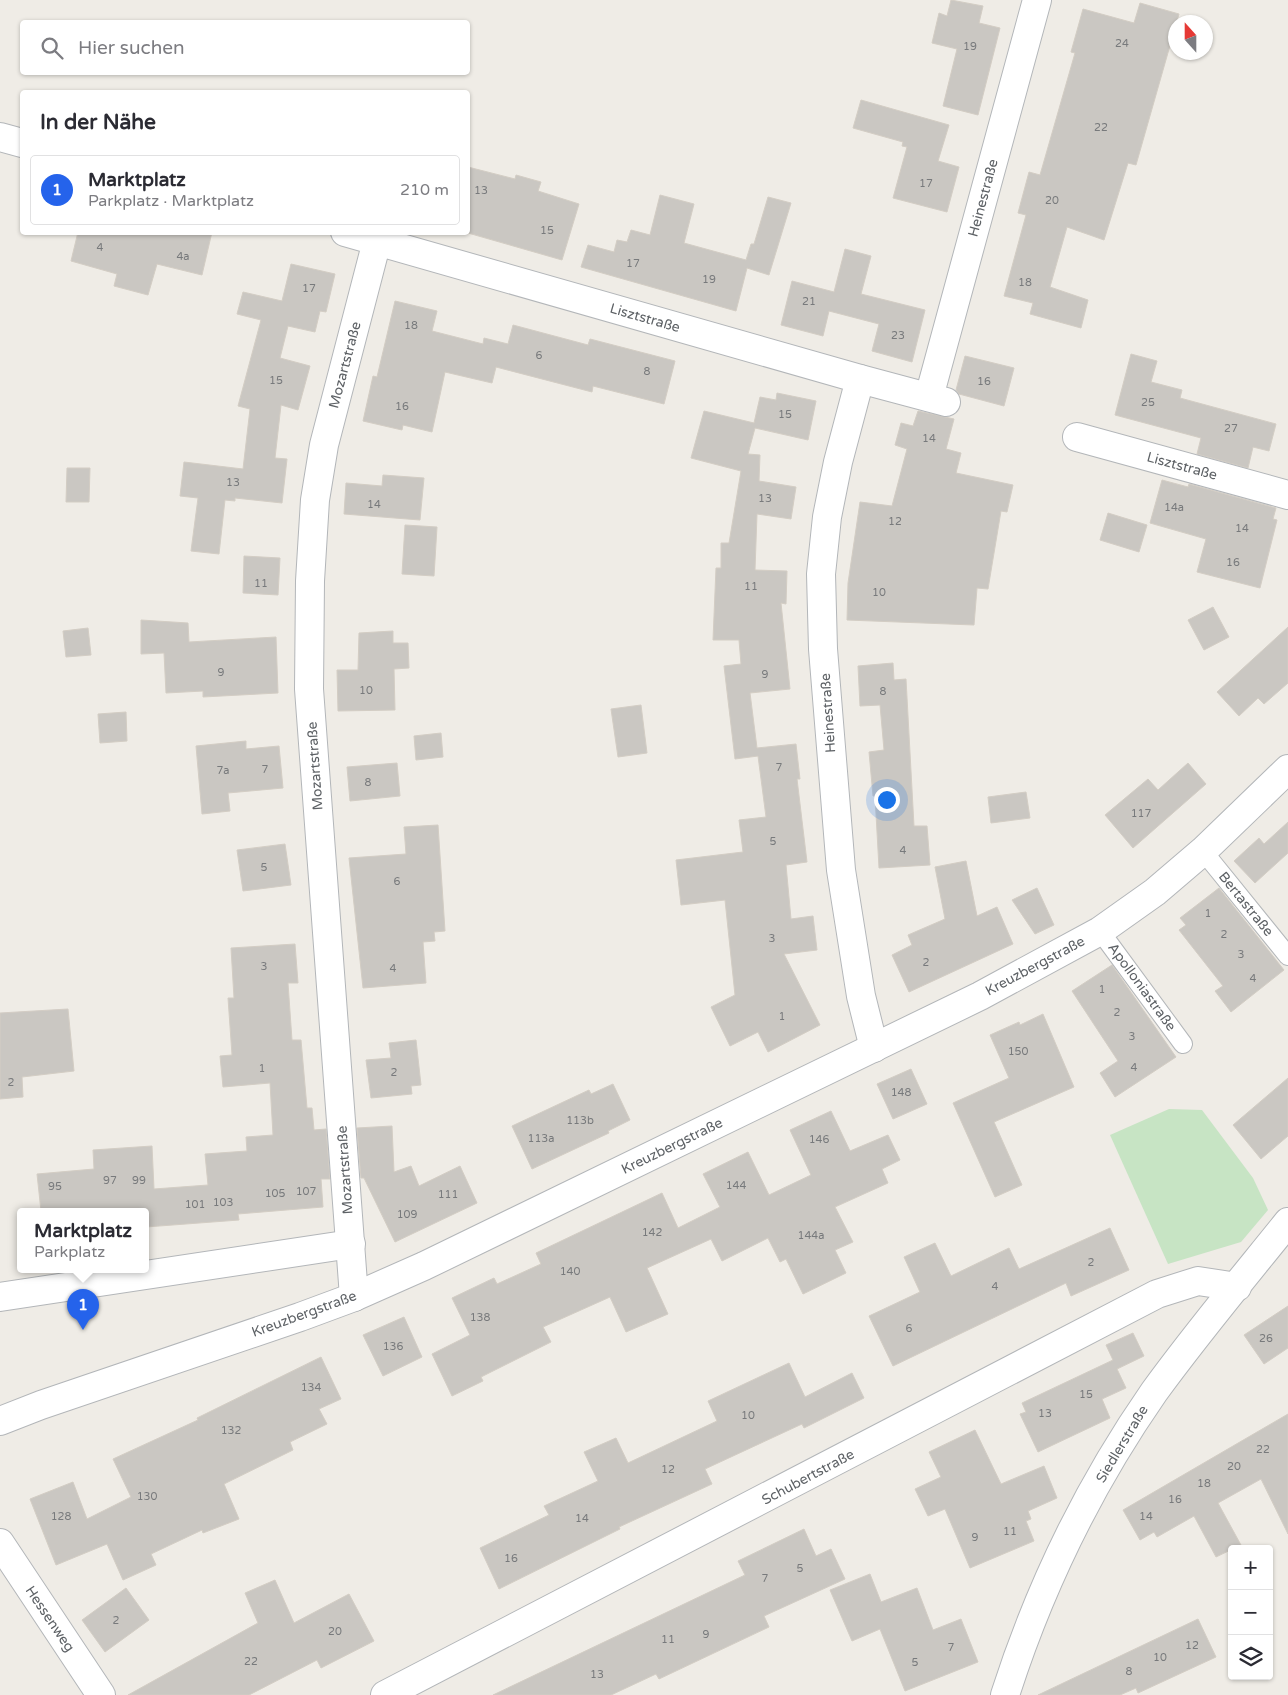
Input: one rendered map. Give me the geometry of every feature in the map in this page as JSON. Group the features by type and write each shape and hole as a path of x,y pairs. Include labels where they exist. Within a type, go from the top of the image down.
{"street":[{"name":"Heinestraße","path":"938,399 1037,0"},
{"path":"0,137 20,142"},
{"name":"Lisztstraße","path":"355,235 860,380 938,399"},
{"name":"Mozartstraße","path":"354,1297 309,689 310,581 315,500 324,445 377,242"},
{"name":"Heinestraße","path":"860,380 838,462 827,517 821,574 823,649 841,870 860,986 874,1048"},
{"name":"Lisztstraße","path":"1077,437 1288,495"},
{"name":"Kreuzbergstraße","path":"0,1421 41,1404 354,1297 424,1266 1035,968 1100,931 1155,892 1203,851 1288,769"},
{"name":"Siedlerstraße","path":"1006,1695 1048,1583 1080,1518 1117,1450 1154,1392 1288,1222"},
{"path":"0,1297 350,1244"},
{"name":"Schubertstraße","path":"385,1695 1157,1294 1198,1281 1237,1286"},
{"name":"Hessenweg","path":"0,1543 101,1695"}],"lane":[{"name":"Bertastraße","path":"1203,851 1288,956"},
{"name":"Apolloniastraße","path":"1100,931 1183,1044"}],"green space":[{"path":"1169,1109 1202,1110 1253,1178 1268,1210 1241,1242 1168,1264 1110,1135"}],"building":[{"path":"951,0 983,6 979,23 1000,28 978,115 943,106 957,49 932,43 939,13 947,16"},
{"path":"1140,3 1179,14 1168,15 1168,53 1136,165 1128,163 1104,240 1067,227 1050,287 1088,300 1081,328 1030,314 1033,303 1004,296 1026,215 1018,213 1029,172 1040,175 1075,53 1071,52 1083,9 1134,23"},
{"path":"861,100 949,125 938,161 959,167 947,212 893,198 907,147 902,146 903,142 853,128"},
{"path":"470,168 515,179 516,175 541,182 538,191 579,204 562,260 470,234"},
{"path":"660,195 694,204 684,243 746,260 751,244 754,244 768,197 791,203 769,275 747,268 736,311 581,267 588,245 614,252 617,240 627,242 631,230 650,235"},
{"path":"77,235 211,235 202,275 157,264 148,295 114,286 117,274 71,261"},
{"path":"845,249 871,256 861,294 925,310 912,362 872,351 879,324 829,311 823,336 781,325 792,281 834,292"},
{"path":"291,264 335,274 326,312 320,311 315,332 288,326 280,358 310,366 298,410 281,405 275,458 287,459 282,503 235,498 235,501 225,500 219,554 191,551 198,498 180,496 184,462 243,469 250,409 238,406 261,320 237,314 243,292 282,301"},
{"path":"395,301 437,311 432,331 483,344 484,338 508,344 513,325 588,345 590,339 675,361 664,404 593,386 592,392 496,367 492,383 445,372 432,432 403,425 402,430 363,421 373,376 377,377"},
{"path":"1131,354 1157,361 1151,382 1182,390 1180,398 1276,424 1269,451 1253,447 1248,468 1197,454 1201,438 1115,415"},
{"path":"965,356 1014,368 1004,406 959,394 956,390"},
{"path":"777,393 816,401 808,440 755,428 748,454 760,455 759,481 796,487 791,519 757,514 755,570 787,571 786,604 781,603 790,689 750,693 757,748 796,744 800,779 797,779 807,862 786,865 791,919 813,916 817,950 784,954 820,1025 768,1052 758,1032 730,1046 711,1007 735,995 725,900 681,905 676,860 743,852 739,820 766,817 758,756 735,759 724,666 741,664 739,640 713,640 716,568 721,568 721,543 729,543 741,471 691,458 704,411 754,423 760,397 776,400"},
{"path":"918,411 954,419 946,449 961,453 956,473 1013,485 1007,512 1001,511 988,589 977,588 974,625 847,620 848,583 860,502 892,506 907,449 895,445 901,423 913,426"},
{"path":"67,468 90,468 89,502 66,502"},
{"path":"383,475 424,478 420,520 344,514 346,483 382,486"},
{"path":"1162,480 1188,487 1189,484 1276,508 1273,519 1277,520 1260,588 1197,572 1206,539 1150,523"},
{"path":"1108,513 1147,525 1139,552 1100,540"},
{"path":"405,525 437,527 434,576 402,574"},
{"path":"244,556 280,558 278,595 243,593"},
{"path":"1213,607 1229,637 1204,650 1188,620"},
{"path":"141,620 188,623 189,642 276,637 278,693 203,697 203,691 166,693 164,653 141,654"},
{"path":"1288,627 1288,683 1264,704 1258,698 1239,716 1217,692"},
{"path":"88,628 91,655 66,657 63,631"},
{"path":"393,631 393,643 408,643 409,668 394,669 395,710 338,711 337,670 358,670 359,633"},
{"path":"893,663 894,680 906,679 914,826 927,826 930,865 879,868 875,796 873,796 869,752 884,750 880,705 860,706 858,666"},
{"path":"641,705 647,753 618,757 611,709"},
{"path":"126,712 127,741 100,743 98,714"},
{"path":"441,733 443,757 416,760 414,736"},
{"path":"246,741 246,749 279,746 283,788 228,793 230,811 202,814 196,746"},
{"path":"397,763 400,796 350,801 347,767"},
{"path":"1188,763 1206,784 1133,848 1105,815 1148,779 1158,790"},
{"path":"1026,792 1030,818 991,823 988,797"},
{"path":"1288,822 1288,853 1255,883 1234,861 1259,838 1264,844"},
{"path":"438,825 445,931 434,932 435,941 423,942 426,983 363,988 349,858 406,854 404,827"},
{"path":"285,844 291,885 243,891 237,850"},
{"path":"966,861 977,916 997,907 1013,944 909,992 892,955 912,945 908,935 945,919 935,867"},
{"path":"1037,888 1054,925 1035,934 1012,900"},
{"path":"1219,888 1284,970 1231,1012 1215,991 1223,986 1179,930 1186,925 1180,918"},
{"path":"295,944 298,983 288,983 292,1040 301,1040 307,1108 312,1108 314,1130 326,1129 330,1179 321,1179 323,1207 238,1214 239,1220 149,1227 149,1208 41,1208 37,1174 94,1169 93,1150 152,1146 154,1189 208,1185 205,1154 247,1151 246,1137 273,1135 270,1083 223,1087 220,1056 232,1055 228,998 234,998 231,948"},
{"path":"1112,965 1176,1057 1115,1097 1100,1073 1118,1061 1072,991"},
{"path":"68,1009 74,1071 22,1077 23,1097 0,1099 0,1013"},
{"path":"1043,1014 1074,1087 994,1122 1022,1185 995,1197 953,1103 1009,1078 990,1035 1019,1022 1020,1025"},
{"path":"416,1040 421,1085 411,1086 412,1094 371,1098 366,1060 391,1058 389,1043"},
{"path":"911,1069 927,1104 893,1119 877,1084"},
{"path":"1288,1078 1288,1136 1261,1159 1233,1125"},
{"path":"613,1084 630,1120 608,1131 609,1133 532,1169 512,1126 589,1090 591,1094"},
{"path":"831,1111 850,1151 888,1135 900,1160 882,1169 888,1183 835,1207 853,1242 835,1250 846,1273 803,1294 786,1259 780,1262 768,1238 722,1261 711,1239 647,1268 668,1314 626,1332 610,1297 543,1327 551,1342 481,1377 483,1381 452,1396 432,1354 470,1335 452,1298 494,1278 497,1284 541,1264 536,1253 662,1193 678,1228 720,1207 703,1174 748,1152 769,1195 811,1175 790,1130"},
{"path":"392,1126 394,1172 411,1166 419,1186 460,1166 477,1203 395,1242 364,1178 361,1178 357,1128"},
{"path":"1110,1228 1129,1270 1071,1296 1066,1283 893,1366 869,1316 920,1292 904,1257 935,1243 951,1276 1009,1248 1019,1269"},
{"path":"1288,1306 1288,1348 1264,1364 1244,1335"},
{"path":"404,1317 422,1357 383,1376 363,1335"},
{"path":"1133,1333 1144,1356 1117,1369 1126,1388 1102,1399 1110,1418 1038,1452 1020,1414 1026,1412 1022,1403 1113,1360 1106,1345"},
{"path":"321,1357 341,1399 319,1409 327,1424 290,1442 293,1450 224,1484 239,1519 203,1533 202,1530 151,1554 156,1565 123,1580 107,1544 56,1565 30,1499 73,1482 87,1519 131,1497 113,1459 198,1420 197,1418"},
{"path":"789,1363 805,1397 852,1373 864,1398 804,1428 802,1424 705,1469 712,1484 619,1527 620,1529 499,1589 480,1548 549,1515 544,1506 598,1481 584,1452 616,1438 628,1463 717,1421 708,1401"},
{"path":"1288,1414 1288,1534 1261,1479 1218,1503 1241,1545 1228,1545 1228,1551 1216,1557 1194,1516 1157,1537 1154,1532 1140,1540 1123,1510"},
{"path":"975,1430 1001,1484 1044,1466 1057,1498 1028,1511 1031,1519 1026,1521 1034,1541 970,1568 945,1509 928,1516 915,1489 941,1477 929,1452"},
{"path":"804,1529 816,1556 831,1549 845,1579 764,1616 769,1627 659,1679 656,1674 611,1695 493,1695 745,1575 738,1561"},
{"path":"870,1574 881,1602 917,1588 933,1630 961,1619 978,1662 905,1691 880,1629 852,1641 830,1590"},
{"path":"275,1580 294,1623 349,1594 374,1641 321,1668 317,1660 249,1695 128,1695 258,1623 245,1593"},
{"path":"126,1588 149,1620 105,1652 82,1620"},
{"path":"1198,1619 1216,1657 1138,1693 1136,1688 1120,1695 1038,1695"}],"place":[{"name":"Marktplatz","path":"83,1330"}]}
